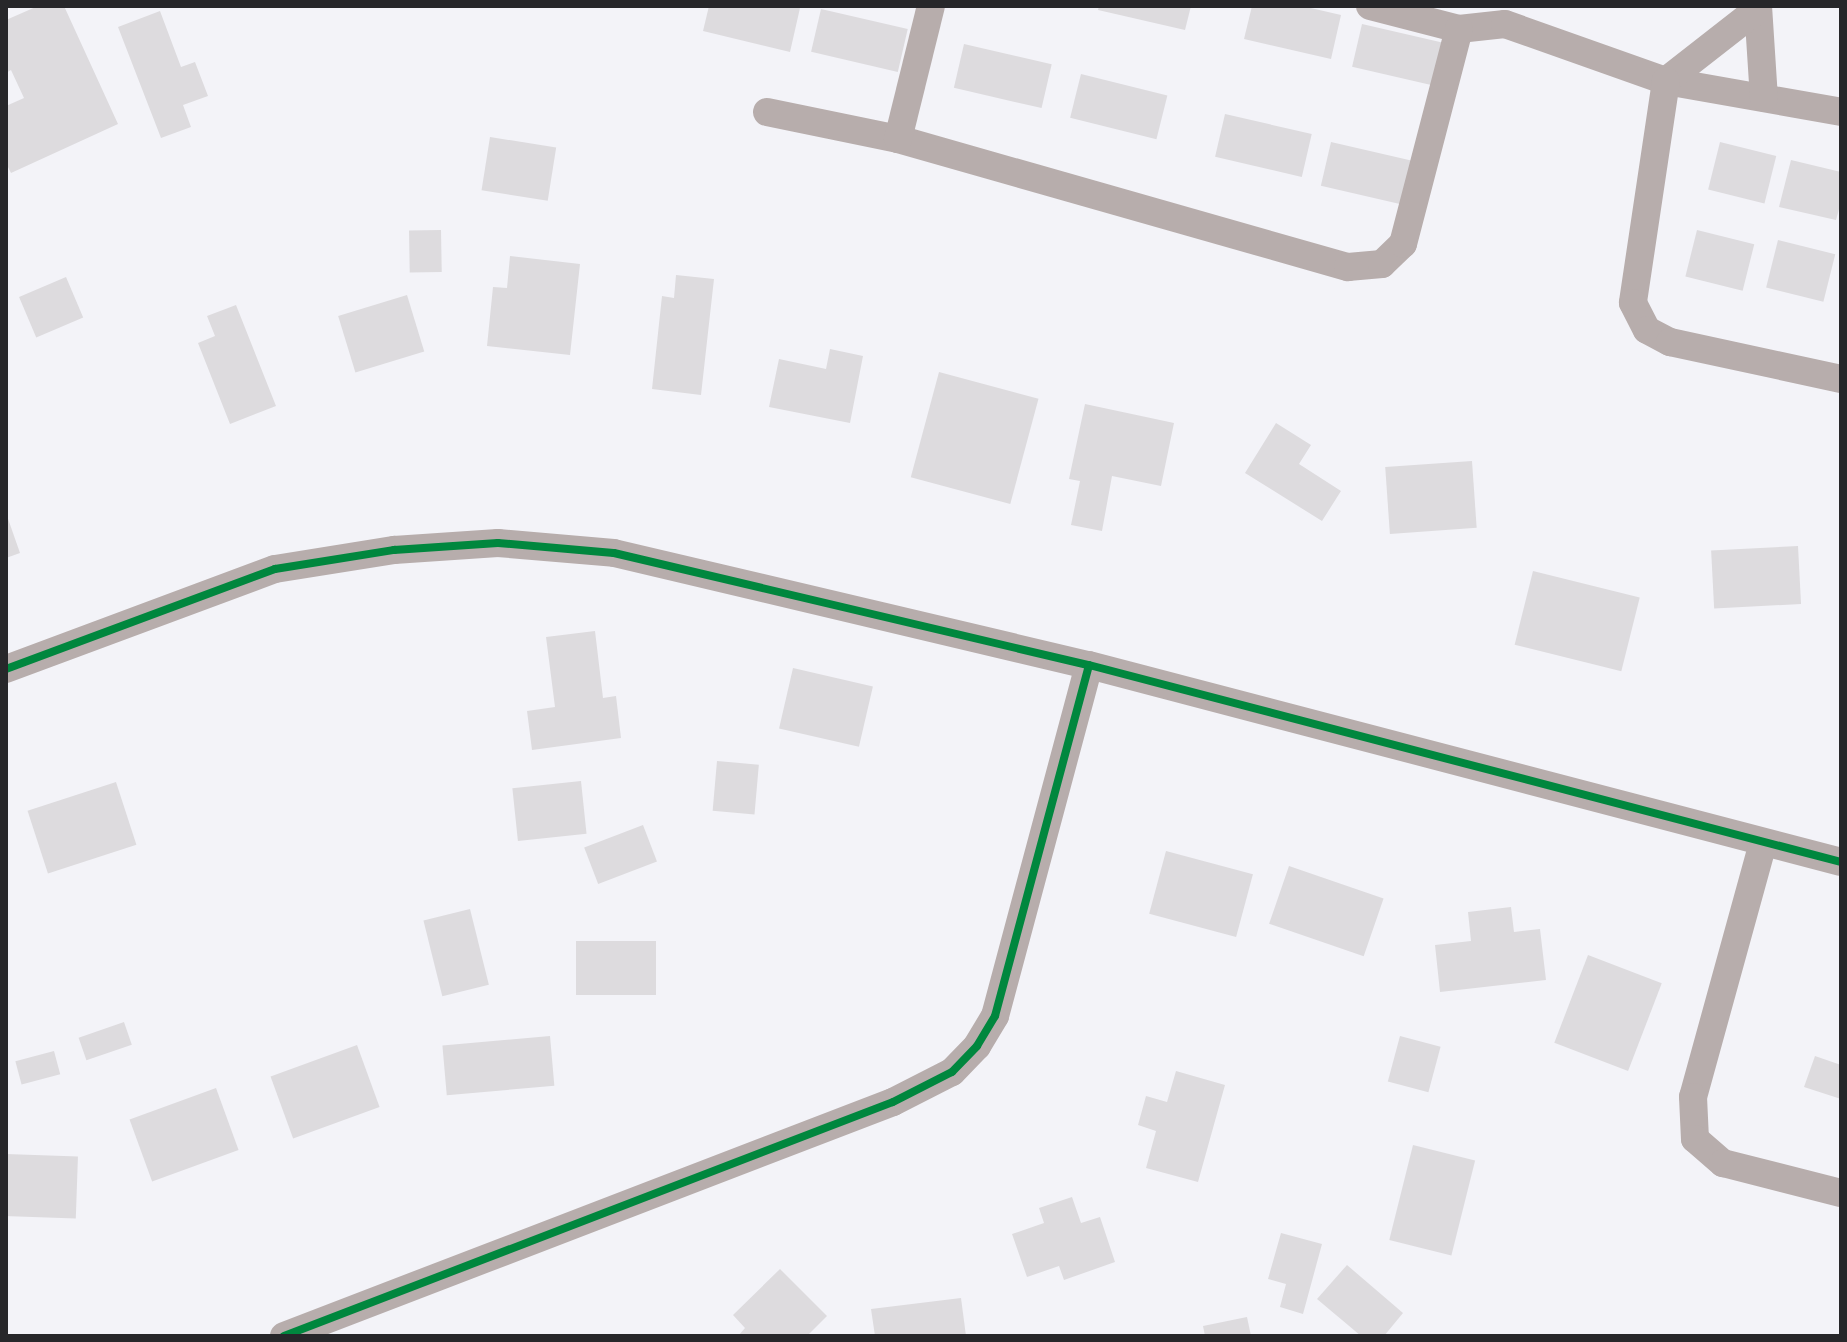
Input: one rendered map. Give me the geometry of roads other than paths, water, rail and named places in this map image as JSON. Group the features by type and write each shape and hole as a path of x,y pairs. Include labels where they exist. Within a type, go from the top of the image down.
{"street":[{"path":"898,139 931,6"},
{"path":"1370,6 1459,29 1506,15 1666,81 1841,112"},
{"path":"1758,8 1666,81 1633,303 1647,330 1670,342 1841,379"},
{"path":"1758,8 1764,98"},
{"path":"767,112 898,139 1348,267 1382,264 1403,244 1459,29"},
{"path":"6,669 275,569 394,550 498,543 614,553 1089,665 1841,862"},
{"path":"284,1336 893,1102 952,1072 977,1046 995,1016 1089,665"},
{"path":"1763,843 1693,1097 1695,1139 1723,1163 1841,1193"}]}
